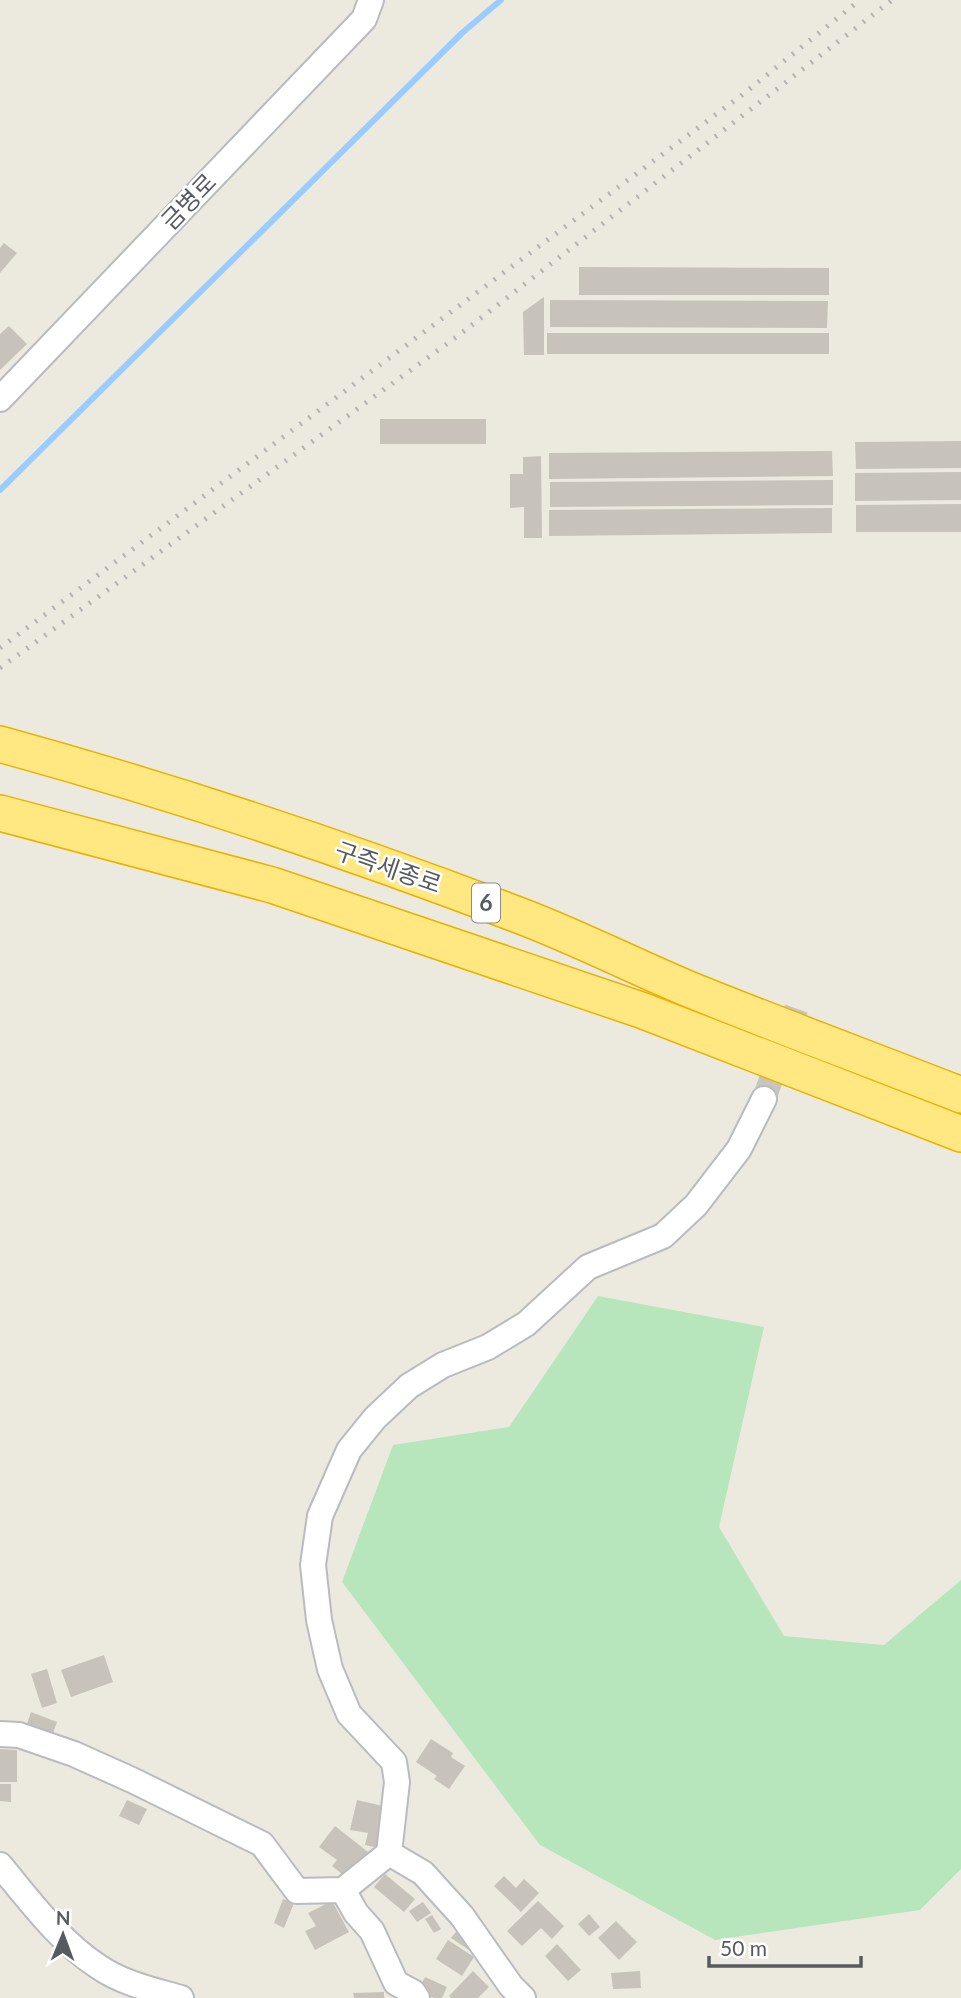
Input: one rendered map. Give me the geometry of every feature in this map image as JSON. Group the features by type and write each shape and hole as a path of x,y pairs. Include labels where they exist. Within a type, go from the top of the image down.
{"highway":[{"name":"구즉세종로","path":"0,744 93,770 280,830 426,881 529,919 687,988 961,1095"},
{"name":"6","path":"0,813 272,885 640,1010 961,1134"}],"street":[{"name":"금병로","path":"0,399 364,19 371,0"},
{"path":"0,1734 19,1735 74,1754 262,1844 297,1891 343,1890 389,1853 397,1782 394,1762 349,1714 330,1670 319,1620 313,1565 320,1516 349,1450 375,1418 410,1386 443,1365 488,1347 526,1324 588,1267 663,1236 696,1205 740,1149 764,1099"},
{"path":"389,1853 423,1874 462,1916 511,1986 523,1998"},
{"path":"0,1865 63,1939 100,1968 142,1987 181,1998"},
{"path":"343,1890 356,1913 372,1931 396,1983 413,1992 416,1998"}],"green space":[{"path":"598,1296 764,1327 719,1527 784,1636 884,1645 961,1580 961,1869 920,1910 715,1940 540,1845 342,1582 393,1445 509,1427"}],"building":[{"path":"4,243 17,253 0,273 0,248"},
{"path":"579,267 829,268 829,295 579,295"},
{"path":"544,297 544,355 524,355 523,312"},
{"path":"550,300 828,301 827,328 550,327"},
{"path":"9,326 27,344 0,370 0,334"},
{"path":"547,333 829,333 829,354 547,354"},
{"path":"380,419 486,419 486,444 380,444"},
{"path":"961,441 961,468 856,469 855,442"},
{"path":"832,451 833,476 549,479 549,453"},
{"path":"541,456 542,538 524,538 524,507 510,508 510,474 523,474 523,457"},
{"path":"961,472 961,500 855,501 855,473"},
{"path":"833,480 833,505 550,507 550,482"},
{"path":"961,504 961,532 856,532 856,505"},
{"path":"832,508 832,533 549,536 549,510"},
{"path":"104,1655 113,1682 71,1697 61,1670"},
{"path":"47,1669 57,1703 42,1708 31,1674"},
{"path":"31,1712 57,1722 53,1733 27,1724"},
{"path":"431,1739 453,1753 451,1757 465,1766 449,1789 434,1779 437,1776 416,1762"},
{"path":"0,1749 17,1750 17,1782 0,1782"},
{"path":"0,1784 11,1784 11,1802 0,1801"},
{"path":"127,1800 147,1809 139,1825 119,1816"},
{"path":"357,1800 387,1807 378,1848 365,1845 368,1833 350,1830"},
{"path":"335,1826 368,1852 347,1878 332,1866 337,1860 319,1847"},
{"path":"385,1874 415,1899 404,1912 374,1887"},
{"path":"504,1876 516,1888 524,1879 539,1893 521,1912 494,1886"},
{"path":"283,1899 294,1903 284,1928 274,1923"},
{"path":"332,1901 349,1932 315,1950 305,1931 316,1926 308,1913"},
{"path":"538,1901 564,1926 552,1939 541,1928 522,1946 507,1931"},
{"path":"423,1902 431,1913 417,1922 409,1911"},
{"path":"589,1914 600,1927 589,1936 578,1924"},
{"path":"432,1915 441,1929 434,1933 425,1919"},
{"path":"616,1921 637,1942 619,1960 598,1938"},
{"path":"460,1927 478,1956 451,1938"},
{"path":"448,1940 474,1957 462,1976 436,1959"},
{"path":"557,1944 581,1970 568,1981 545,1956"},
{"path":"473,1971 489,1987 478,1998 451,1998 449,1996"},
{"path":"640,1971 641,1988 613,1989 611,1973"},
{"path":"425,1977 447,1987 442,1998 434,1998 418,1991"},
{"path":"384,1992 384,1998 354,1998 353,1993"}],"waterway":[{"path":"0,490 462,33 501,0"}],"tunnel":[{"path":"764,1099 800,998"}],"railway":[{"path":"0,648 742,95 860,0"},
{"path":"0,668 455,338 892,0"}]}
